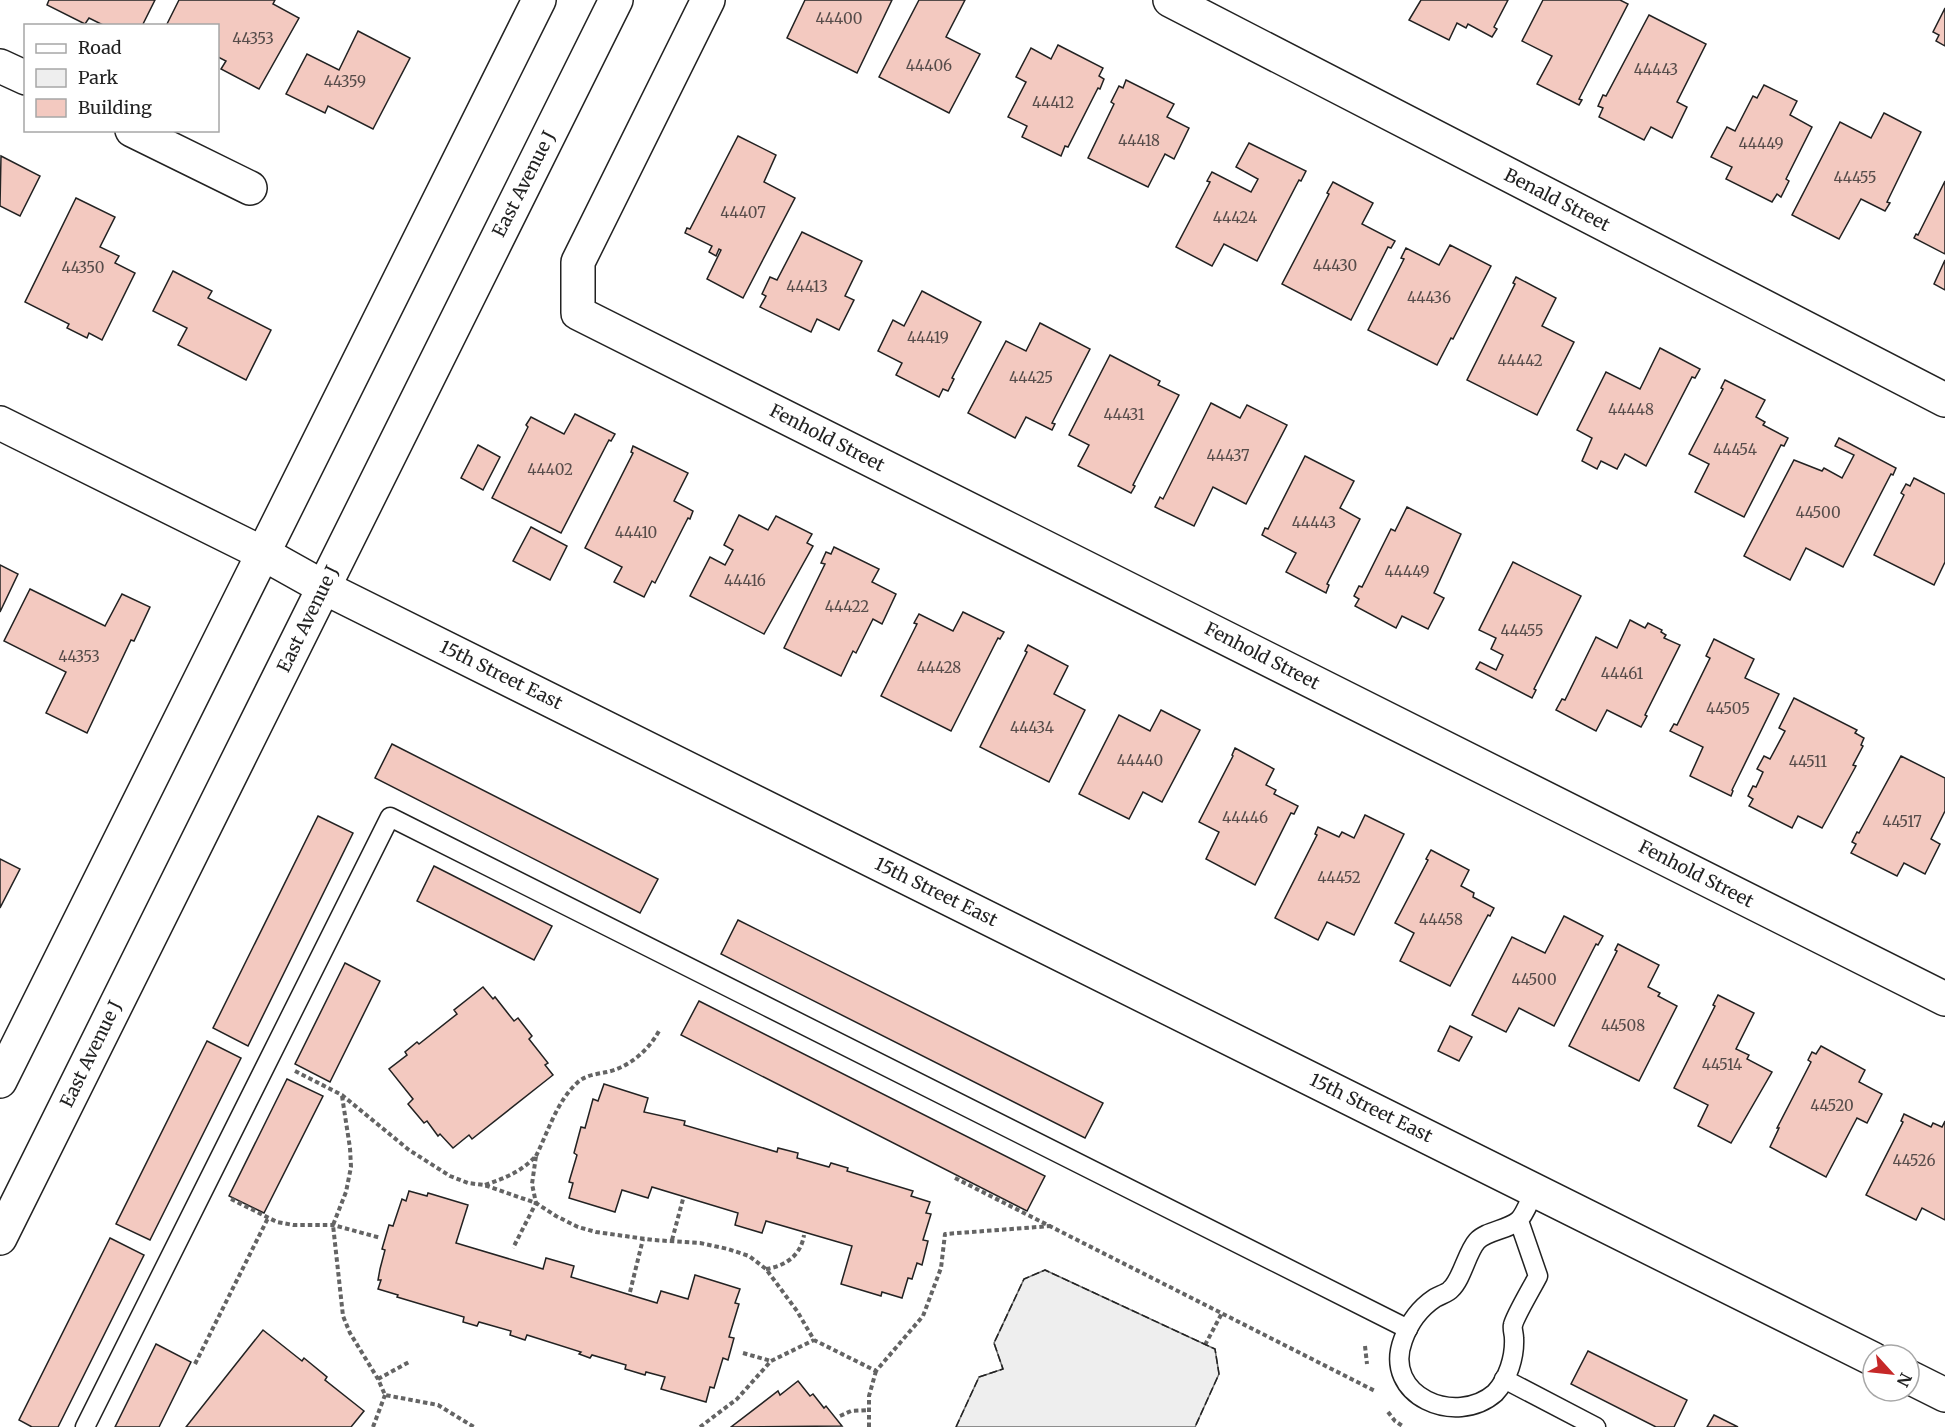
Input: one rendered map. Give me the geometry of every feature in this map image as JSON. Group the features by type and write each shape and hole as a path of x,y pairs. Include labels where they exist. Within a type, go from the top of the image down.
{"street":[{"path":"0,1081 539,0"},
{"name":"East Avenue J","path":"0,1238 616,0"},
{"name":"Fenhold Street","path":"708,0 578,261 578,313 1945,999"},
{"name":"Benald Street","path":"1170,0 1945,399"},
{"path":"0,66 24,77"},
{"path":"136,132 250,188"},
{"name":"15th Street East","path":"0,423 264,554 323,587 1861,1353"},
{"path":"1921,1383 1945,1395"}],"lane":[{"path":"85,1427 390,817 1408,1329"},
{"path":"1519,1221 1538,1276 1513,1325 1514,1352 1504,1379 1497,1391 1474,1409 1445,1412 1432,1407 1419,1400 1408,1388 1402,1374 1399,1358 1408,1329 1427,1304 1451,1290 1477,1240 1519,1221 1535,1190"},
{"path":"1504,1379 1596,1427"}],"path":[{"path":"513,1248 536,1203 532,1184 536,1156 563,1098 587,1076 626,1065 648,1047 660,1029"},
{"path":"270,1058 342,1095 426,1161 450,1176 536,1203 578,1227 596,1232 643,1239 700,1243 749,1256 766,1269 798,1311 814,1340 876,1371"},
{"path":"342,1095 351,1167 346,1192 333,1225 343,1316 385,1395 373,1427"},
{"path":"484,1185 513,1175 526,1167 536,1156"},
{"path":"955,1178 1376,1391"},
{"path":"206,1186 268,1218 293,1226 333,1225 381,1238"},
{"path":"672,1240 682,1199"},
{"path":"195,1364 268,1218"},
{"path":"869,1427 869,1396 876,1371 911,1333 923,1316 941,1268 945,1234 1051,1226"},
{"path":"766,1269 780,1267 790,1260 799,1250 804,1235"},
{"path":"630,1292 643,1239"},
{"path":"1205,1345 1222,1313"},
{"path":"700,1427 737,1398 771,1361 814,1340"},
{"path":"743,1353 771,1361"},
{"path":"378,1379 409,1362"},
{"path":"385,1395 438,1405 474,1427"},
{"path":"840,1416 851,1411 869,1410"}],"green space":[{"path":"1045,1270 1215,1349 1219,1374 1195,1427 956,1427 979,1377 1003,1369 994,1343 1024,1279"}],"building":[{"path":"49,0 155,0 143,24 101,24 89,18 85,24 47,5"},
{"path":"179,0 275,0 273,4 299,18 259,89 221,69 226,61 219,58 219,24 167,24"},
{"path":"805,0 892,0 857,73 787,38"},
{"path":"919,0 965,0 946,37 980,54 949,113 879,77"},
{"path":"1421,0 1508,0 1494,27 1497,29 1492,37 1468,24 1466,28 1457,23 1449,40 1409,20"},
{"path":"1543,0 1620,0 1628,4 1579,99 1582,100 1579,105 1537,84 1552,56 1522,41"},
{"path":"1945,8 1945,46 1936,41 1939,35 1933,32"},
{"path":"1649,15 1706,44 1677,102 1687,107 1672,138 1651,127 1644,140 1599,117 1603,108 1598,106 1603,95 1606,96"},
{"path":"358,31 410,58 373,129 328,106 325,113 286,94 307,54 339,70"},
{"path":"1058,45 1103,68 1099,76 1104,79 1061,156 1022,137 1027,126 1008,117 1026,82 1016,77 1031,48 1051,59"},
{"path":"1126,80 1174,104 1167,117 1189,128 1174,159 1165,154 1148,187 1088,158 1114,104 1111,102 1119,86 1123,88"},
{"path":"1764,85 1797,101 1790,115 1812,127 1786,179 1789,181 1781,197 1777,194 1772,202 1726,179 1732,167 1711,157 1727,127 1735,131 1753,96 1757,98"},
{"path":"1884,113 1921,132 1887,202 1890,203 1885,211 1861,199 1839,239 1792,215 1840,122 1871,138"},
{"path":"738,136 776,155 764,182 795,198 743,298 707,279 721,250 719,249 716,256 709,252 712,246 685,233 687,228 690,229"},
{"path":"1249,143 1306,171 1301,181 1299,180 1257,261 1224,244 1212,266 1176,247 1210,182 1207,181 1212,172 1251,192 1258,179 1236,167"},
{"path":"1,156 40,176 20,216 0,206"},
{"path":"1945,181 1945,254 1914,238 1916,234 1918,235"},
{"path":"1333,182 1373,203 1362,224 1395,241 1391,248 1388,247 1351,320 1282,284"},
{"path":"76,198 115,217 100,247 119,256 115,263 135,273 102,340 89,333 87,338 67,328 69,324 25,302"},
{"path":"802,232 862,261 845,296 854,300 839,330 817,319 811,332 760,307 766,296 762,294 770,277 777,280"},
{"path":"1450,245 1491,266 1437,365 1368,330 1404,259 1401,258 1406,248 1439,265"},
{"path":"1945,260 1945,290 1934,284"},
{"path":"173,271 212,291 208,298 271,330 246,380 178,345 187,328 153,311"},
{"path":"1516,277 1556,298 1542,326 1574,342 1537,415 1467,380 1515,284 1513,283"},
{"path":"922,291 981,322 952,378 954,379 948,391 943,389 939,397 896,375 902,363 878,351 893,320 904,326"},
{"path":"1040,323 1090,349 1052,423 1055,424 1052,430 1026,417 1015,438 968,413 1006,341 1026,351"},
{"path":"1660,348 1700,369 1695,378 1692,377 1646,466 1625,454 1617,469 1601,461 1597,469 1582,461 1592,438 1577,430 1606,372 1640,389"},
{"path":"1110,355 1160,381 1158,385 1179,395 1131,493 1078,466 1089,445 1069,435"},
{"path":"1725,380 1765,400 1756,417 1765,422 1763,425 1788,438 1784,446 1781,445 1744,517 1695,492 1709,464 1689,454 1723,389 1721,388"},
{"path":"1211,403 1240,418 1247,405 1287,425 1246,504 1213,487 1194,526 1155,507 1160,497 1163,499"},
{"path":"575,414 615,434 611,441 609,440 561,533 492,498 531,417 564,434"},
{"path":"1839,438 1896,468 1843,567 1806,548 1790,580 1744,556 1794,460 1822,471 1824,468 1842,478 1854,455 1835,446"},
{"path":"478,445 500,457 483,490 461,478"},
{"path":"633,446 688,473 674,501 693,511 655,583 652,581 644,597 614,582 622,567 585,548 633,453 631,452"},
{"path":"1305,456 1354,481 1340,508 1360,519 1327,584 1329,585 1326,593 1286,572 1296,553 1262,535 1265,528 1268,529"},
{"path":"1914,478 1945,494 1945,562 1934,585 1874,555 1904,495 1901,493 1906,484 1910,486"},
{"path":"1407,507 1461,534 1434,593 1444,598 1428,629 1402,616 1396,628 1355,606 1359,599 1354,596 1359,586 1362,587 1391,529 1395,531"},
{"path":"739,515 768,530 776,516 812,534 807,543 813,546 764,634 690,596 710,557 725,565 733,550 724,545"},
{"path":"531,527 567,546 550,580 513,561"},
{"path":"834,547 879,569 872,582 896,594 882,624 873,619 856,653 853,651 841,676 784,648 825,564 821,563 826,552 831,554"},
{"path":"1513,562 1581,596 1534,689 1536,690 1532,698 1476,669 1480,662 1496,670 1503,655 1491,649 1496,638 1479,630"},
{"path":"0,565 18,574 0,612"},
{"path":"30,589 105,626 122,594 150,607 134,641 131,640 87,733 46,713 66,672 4,641"},
{"path":"963,612 1004,632 1000,639 998,638 951,731 881,696 917,624 914,623 919,614 953,631"},
{"path":"1630,620 1645,628 1648,623 1662,630 1661,632 1666,635 1664,638 1680,645 1641,727 1607,710 1596,731 1556,710 1562,699 1565,700 1596,637 1617,648"},
{"path":"1714,639 1754,659 1745,678 1779,694 1731,796 1690,776 1703,747 1670,731 1674,724 1677,725 1710,658 1706,656"},
{"path":"1028,645 1068,666 1054,694 1085,710 1049,782 980,747 1027,652 1025,651"},
{"path":"1794,698 1857,730 1855,733 1864,738 1861,745 1863,746 1853,765 1856,766 1822,828 1798,816 1792,828 1749,806 1753,799 1748,796 1753,786 1756,787 1763,772 1757,769 1764,756 1770,759 1785,731 1779,728"},
{"path":"1161,710 1200,730 1162,802 1143,792 1129,819 1079,794 1119,715 1150,731"},
{"path":"392,744 658,879 640,913 375,778"},
{"path":"1235,748 1274,769 1266,785 1276,790 1274,794 1298,806 1294,814 1291,813 1255,885 1206,859 1219,832 1199,822"},
{"path":"1901,756 1945,778 1945,811 1931,839 1940,844 1925,874 1904,863 1897,876 1851,853 1856,844 1852,842 1857,832 1859,833"},
{"path":"1365,815 1404,834 1354,935 1327,922 1318,940 1275,918 1317,835 1315,834 1318,827 1339,837 1342,832 1354,838"},
{"path":"318,816 353,833 248,1046 213,1028"},
{"path":"1431,850 1469,870 1461,886 1474,893 1473,897 1494,908 1450,986 1400,961 1414,933 1395,923"},
{"path":"0,859 20,869 0,908"},
{"path":"434,866 552,926 534,960 417,901"},
{"path":"1564,916 1603,936 1598,945 1596,944 1554,1026 1519,1008 1506,1032 1472,1015 1512,937 1545,953"},
{"path":"738,920 1103,1103 1085,1138 721,954"},
{"path":"1618,944 1659,965 1648,987 1660,993 1658,996 1677,1006 1639,1081 1569,1046 1617,951 1615,950"},
{"path":"345,963 380,981 330,1082 295,1064"},
{"path":"483,987 493,999 495,997 514,1021 518,1018 532,1036 529,1039 548,1063 545,1065 553,1075 472,1139 469,1135 453,1148 440,1134 438,1136 427,1121 424,1123 408,1104 413,1099 389,1069 407,1055 405,1052 417,1042 419,1044 457,1014 454,1010"},
{"path":"1718,995 1754,1013 1736,1049 1749,1055 1747,1059 1772,1072 1731,1143 1698,1126 1708,1105 1674,1088 1715,1006 1713,1005"},
{"path":"699,1001 1045,1176 1027,1211 681,1035"},
{"path":"1450,1026 1472,1037 1459,1061 1438,1051"},
{"path":"207,1041 241,1058 150,1240 116,1224"},
{"path":"1821,1046 1865,1070 1859,1082 1882,1094 1867,1123 1857,1118 1826,1177 1770,1147 1779,1128 1777,1128 1811,1062 1808,1060 1812,1052 1816,1054"},
{"path":"287,1079 323,1096 264,1213 229,1196"},
{"path":"604,1084 648,1098 644,1112 685,1121 684,1125 777,1152 778,1148 798,1153 797,1158 829,1167 831,1163 848,1168 847,1171 913,1191 911,1196 930,1202 926,1213 931,1214 923,1240 928,1241 922,1265 917,1263 912,1279 908,1278 902,1298 882,1292 881,1296 841,1284 852,1246 766,1221 762,1233 735,1225 738,1213 652,1187 648,1198 622,1190 615,1212 569,1198 573,1183 569,1182 577,1155 574,1153 581,1127 585,1128 593,1099 598,1101"},
{"path":"1904,1114 1931,1127 1933,1123 1942,1127 1945,1121 1945,1220 1922,1208 1916,1220 1866,1195 1903,1122 1901,1121"},
{"path":"409,1191 427,1196 428,1193 468,1205 456,1243 543,1269 546,1258 574,1266 571,1277 657,1303 661,1291 688,1299 695,1275 740,1289 735,1303 739,1304 729,1337 734,1338 728,1360 723,1358 714,1388 710,1387 706,1402 661,1389 665,1377 646,1372 645,1375 625,1369 626,1365 592,1355 590,1358 579,1354 581,1352 527,1335 525,1340 510,1335 511,1331 479,1322 477,1326 463,1322 464,1317 378,1289 385,1250 382,1249 389,1225 393,1226 402,1199 406,1201"},
{"path":"110,1238 144,1255 58,1427 32,1427 19,1420"},
{"path":"263,1330 302,1361 304,1358 327,1377 325,1380 364,1411 351,1427 186,1427"},
{"path":"156,1344 191,1362 159,1427 115,1427"},
{"path":"1588,1351 1687,1400 1674,1427 1656,1427 1571,1384"},
{"path":"798,1381 810,1396 813,1394 824,1408 826,1406 842,1426 731,1427 778,1391 780,1395"},
{"path":"1714,1415 1738,1427 1707,1427"}],"fence":[{"path":"956,1427 979,1377 1003,1369 994,1343 1024,1279 1045,1270 1215,1349 1219,1374 1195,1427"}]}
